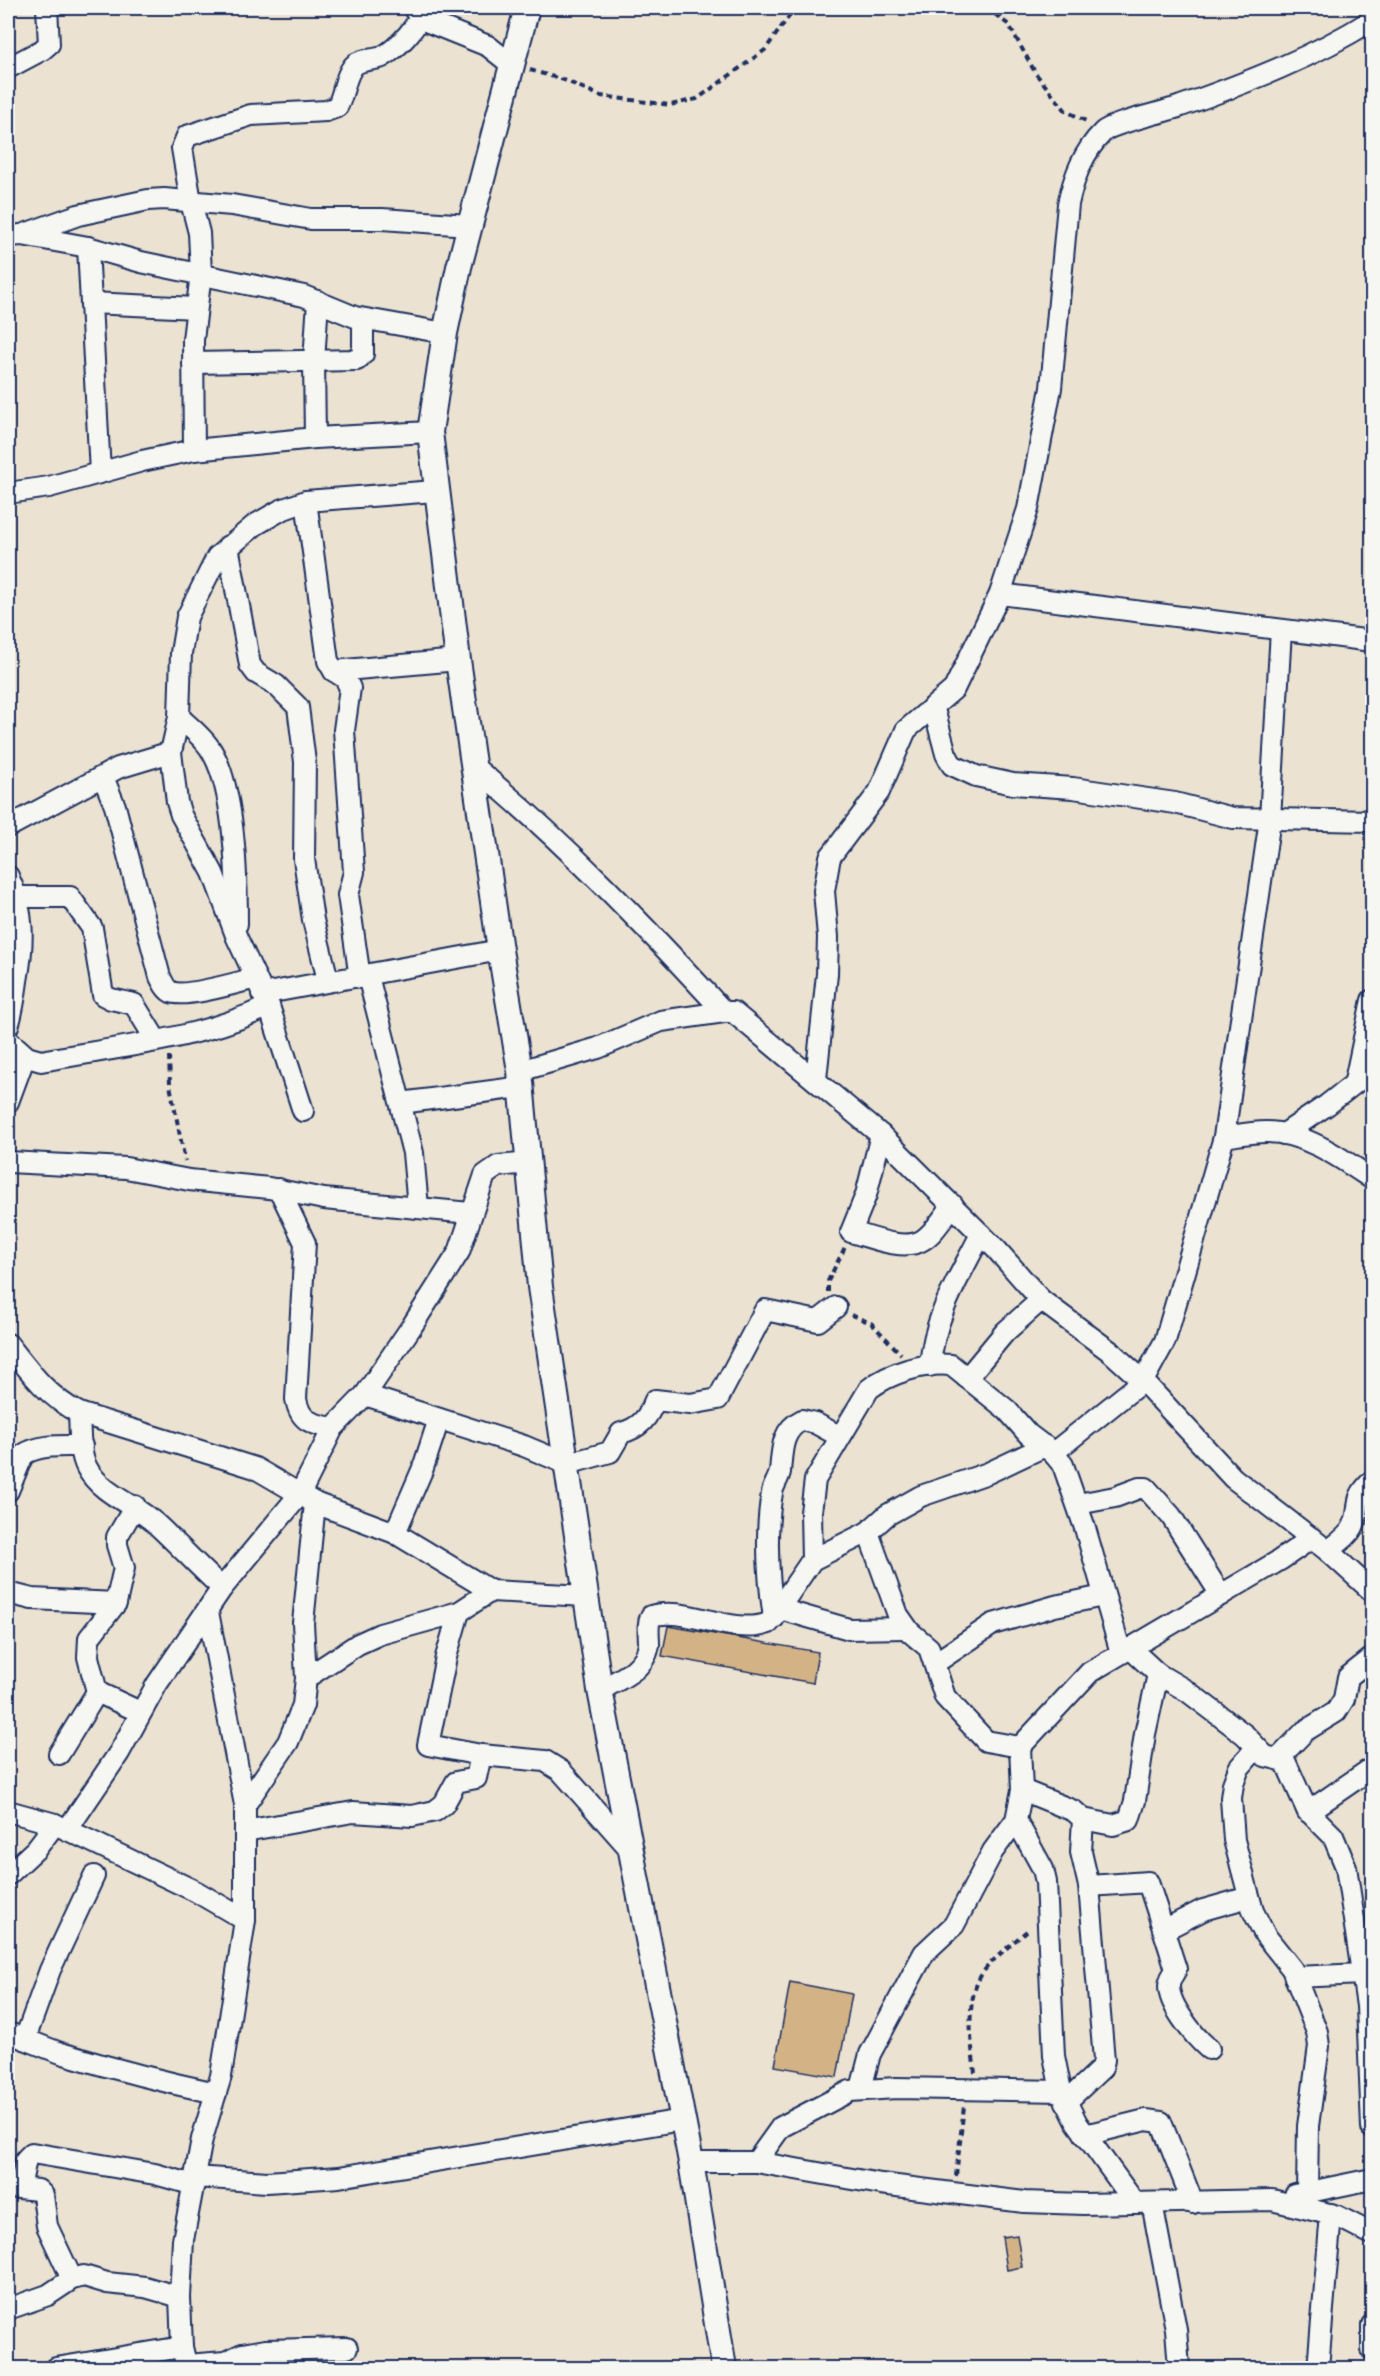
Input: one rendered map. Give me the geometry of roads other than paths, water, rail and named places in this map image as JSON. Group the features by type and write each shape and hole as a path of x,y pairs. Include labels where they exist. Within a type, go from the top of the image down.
{"street":[{"path":"8,68 49,44 48,8"},
{"path":"527,8 469,225 445,333 430,432 435,491 458,660 520,1079 540,1287 600,1690 691,2162 724,2368"},
{"path":"194,450 193,363 196,308 201,273 199,233 190,202 182,148 187,136 251,115 326,111 337,107 352,67 360,62 381,57 419,11 488,46 512,65"},
{"path":"816,1079 828,937 824,891 830,857 879,792 906,730 934,709 954,689 1000,594 1028,509 1051,388 1068,204 1074,175 1105,130 1179,107 1253,79 1344,38 1372,20"},
{"path":"14,236 78,215 148,200 232,205 311,219 382,219 469,225"},
{"path":"14,236 88,247 141,262 201,273 318,301 363,319 445,333"},
{"path":"88,247 100,473"},
{"path":"315,438 314,361 318,301"},
{"path":"91,303 196,308"},
{"path":"193,363 361,358 363,319"},
{"path":"8,493 49,487 194,450 315,438 430,432"},
{"path":"303,1111 262,993 237,938 213,873 187,829 177,802 171,752 179,717 181,653 187,617 217,557 255,525 280,510 306,501 435,491"},
{"path":"306,501 328,661 334,671 345,678 350,688 344,730 354,872 348,896 364,977 401,1103 413,1153 418,1207"},
{"path":"228,546 250,665 256,673 290,697 298,707 305,762 304,859 313,920 328,980"},
{"path":"1000,594 1372,642"},
{"path":"600,1690 636,1669 644,1660 649,1642 649,1620 654,1615 677,1615 745,1626 764,1625 777,1614 812,1560 868,1532 887,1515 921,1496 1049,1450 1143,1381 1166,1341 1224,1137 1270,819 1281,630"},
{"path":"334,671 458,660"},
{"path":"934,709 946,754 952,765 976,776 1013,784 1073,788 1175,803 1233,818 1372,820"},
{"path":"179,717 211,749 223,779 232,832 237,938"},
{"path":"8,827 118,768 171,752"},
{"path":"474,767 535,817 671,954 724,1012"},
{"path":"103,777 115,806 160,976 165,987 172,992 262,993 328,980 364,977 500,950"},
{"path":"8,876 16,897 24,931 11,992 8,1026"},
{"path":"16,897 70,897 92,928 103,995 134,1004 162,1039"},
{"path":"8,1041 25,1056 41,1061 162,1039 220,1025 262,993"},
{"path":"1355,1082 1372,999"},
{"path":"401,1103 520,1079 661,1021 733,1012 816,1079 881,1136 953,1205 1041,1300 1111,1352 1143,1381 1233,1478 1328,1551 1372,1591"},
{"path":"8,1102 25,1056"},
{"path":"1284,1134 1327,1106 1372,1070"},
{"path":"1224,1137 1265,1132 1284,1134 1330,1151 1372,1179"},
{"path":"881,1136 866,1195 851,1232 901,1244 913,1243 929,1234 953,1205"},
{"path":"8,1162 126,1168 189,1180 279,1189 324,1199 470,1213"},
{"path":"245,1806 288,1742 303,1705 306,1678 303,1623 307,1498 333,1428 366,1395 459,1252 470,1213 485,1175 498,1166 528,1163"},
{"path":"279,1189 305,1243 297,1380 298,1410 301,1418 312,1424 333,1428"},
{"path":"924,1367 938,1320 981,1234"},
{"path":"967,1378 1005,1332 1041,1300"},
{"path":"366,1395 524,1446 567,1464 610,1452 621,1433 634,1430 648,1416 655,1400 690,1404 718,1399 765,1310 818,1321 836,1307"},
{"path":"8,1344 46,1390 60,1403 79,1413 255,1468 307,1498 395,1533 491,1591 586,1596"},
{"path":"812,1560 811,1512 814,1484 839,1436 869,1389 880,1382 924,1367 951,1365 1007,1410 1028,1434 1049,1450 1063,1465 1078,1504 1103,1596 1126,1650 1205,1704 1245,1735 1264,1756 1287,1763 1308,1812 1333,1836 1340,1848 1366,1965 1372,2128"},
{"path":"79,1413 87,1468 94,1477 113,1495 135,1506 222,1588"},
{"path":"395,1533 423,1468 439,1419"},
{"path":"777,1614 769,1544 772,1494 779,1476 783,1442 794,1425 802,1420 816,1423 839,1436"},
{"path":"8,1491 23,1455 38,1448 82,1446"},
{"path":"1328,1551 1351,1531 1356,1517 1359,1495 1372,1480"},
{"path":"1078,1504 1146,1488 1171,1516 1221,1595"},
{"path":"8,1875 61,1827 119,1753 140,1712 222,1588 307,1498"},
{"path":"59,1754 97,1692 88,1657 89,1638 116,1604 124,1568 117,1537 135,1506"},
{"path":"868,1532 898,1615 906,1628 929,1648 945,1697 977,1734 986,1741 1020,1747"},
{"path":"861,2089 870,2054 924,1953 957,1921 989,1858 1016,1820 1022,1790 1020,1747 1090,1672 1312,1538"},
{"path":"306,1678 358,1644 380,1634 459,1612 491,1591"},
{"path":"8,1593 32,1599 116,1604"},
{"path":"935,1663 993,1624 1055,1606 1103,1596"},
{"path":"185,2360 180,2297 183,2240 202,2139 224,2056 245,1920 245,1806 208,1612"},
{"path":"459,1612 446,1657 428,1745 482,1755 545,1761 561,1770 630,1849"},
{"path":"777,1614 849,1629 906,1628"},
{"path":"1278,1759 1305,1731 1334,1714 1344,1699 1348,1677 1372,1658"},
{"path":"1022,1790 1074,1811 1083,1819 1113,1825 1129,1820 1135,1801 1144,1734 1158,1674"},
{"path":"97,1692 140,1712"},
{"path":"1256,1748 1239,1768 1231,1798 1234,1840 1249,1897 1266,1935 1287,1960 1317,2032 1319,2046 1308,2126 1307,2193"},
{"path":"245,1831 353,1812 401,1816 435,1811 444,1804 456,1782 476,1778 482,1755"},
{"path":"1308,1812 1372,1768"},
{"path":"8,1811 61,1827 197,1892 245,1920"},
{"path":"756,2162 771,2138 784,2125 850,2091 971,2088 1064,2096 1099,2071 1104,2063 1089,1886 1081,1852 1083,1819"},
{"path":"1016,1820 1045,1874 1049,1915 1054,2056 1064,2096 1085,2134 1144,2203 1176,2329 1179,2368"},
{"path":"94,1876 16,2036 135,2075 216,2093"},
{"path":"1089,1886 1148,1882 1176,1969 1169,1985 1178,2010 1188,2027 1209,2049"},
{"path":"1164,1930 1203,1910 1249,1897"},
{"path":"1295,1977 1366,1965"},
{"path":"72,2279 47,2226 43,2195 38,2190 14,2187 26,2159 32,2153 194,2181 267,2182 339,2178 682,2120"},
{"path":"1085,2134 1146,2120 1161,2122 1193,2203"},
{"path":"691,2162 756,2162 953,2194 1024,2202 1193,2203 1272,2200 1372,2179"},
{"path":"1272,2200 1331,2214 1363,2227 1372,2234"},
{"path":"1318,2368 1331,2214"},
{"path":"8,2309 48,2295 72,2279 84,2276 107,2283 145,2287 180,2297"},
{"path":"1372,2325 1372,2349"},
{"path":"56,2368 185,2360 225,2362 242,2354 267,2359 347,2348"}]}
